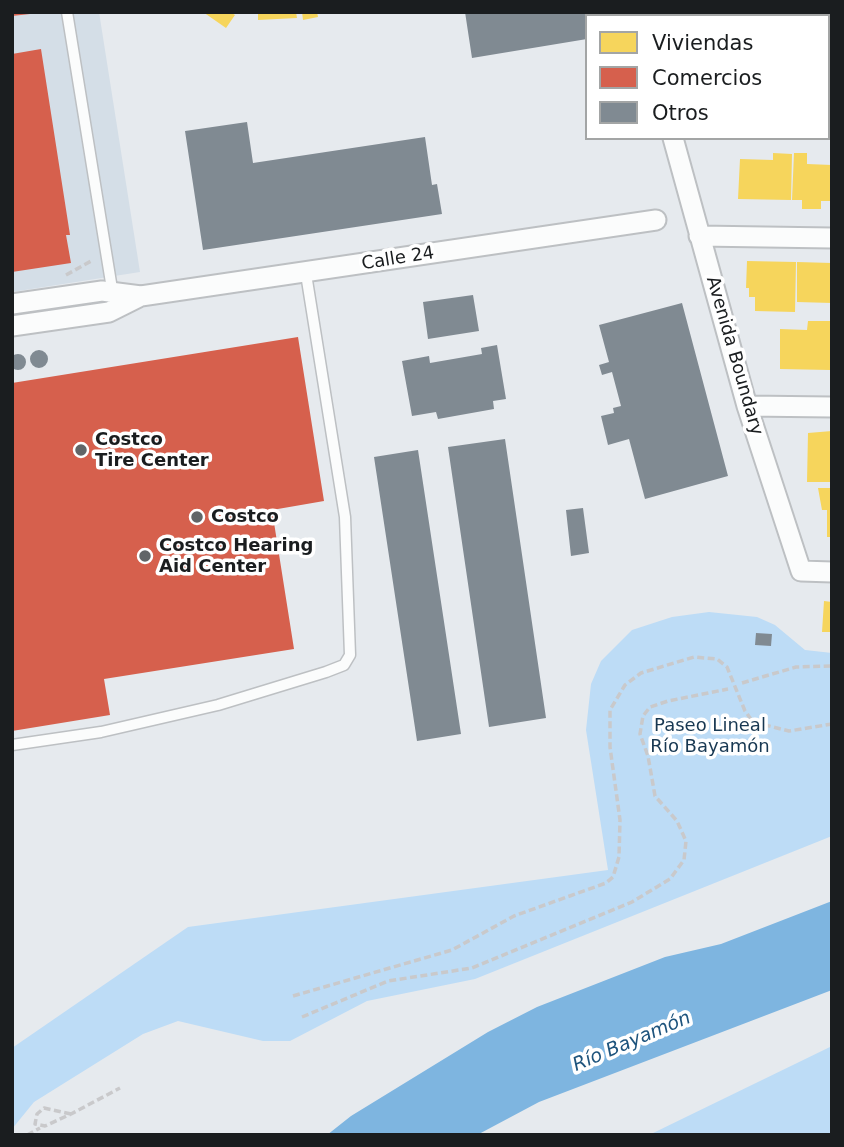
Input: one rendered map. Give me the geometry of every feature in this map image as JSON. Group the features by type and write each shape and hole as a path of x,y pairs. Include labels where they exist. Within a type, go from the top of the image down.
{"street":[{"name":"Avenida Boundary","path":"674,140 747,406 802,571 832,572"},
{"name":"Calle 24","path":"12,326 114,300 306,274 656,220"},
{"path":"699,236 832,238"},
{"name":"Calle 24","path":"12,304 102,291 114,300"},
{"path":"747,406 832,407"}],"lane":[{"path":"66,12 114,300"},
{"path":"12,745 101,732 218,705 326,672 344,665 351,655 345,517 306,274"}],"path":[{"path":"61,276 106,253"},
{"path":"293,996 452,950 514,916 606,883 613,877 619,857 620,820 610,747 610,710 625,685 641,673 694,657 717,659 727,667 745,711 754,722 789,731 832,724"},
{"path":"743,683 796,667 832,666"},
{"path":"302,1017 388,981 472,968 632,902 665,884 684,860 686,841 677,821 654,796 648,756 640,734 643,716 650,707 668,701 728,689"},
{"path":"26,1135 120,1088"},
{"path":"45,1126 35,1124 37,1114 44,1108 71,1114"}],"shaded area":[{"path":"12,12 99,12 140,272 12,292"}],"green space":[{"name":"Paseo Lineal Río Bayamón","path":"709,612 757,617 775,625 805,650 832,653 832,836 475,979 367,1001 290,1041 263,1041 178,1021 143,1034 34,1102 12,1129 12,1048 188,927 608,870 586,730 591,684 601,661 632,630 672,617"},
{"path":"832,1046 832,1135 649,1135"}],"water":[{"name":"Río Bayamón","path":"832,901 832,990 539,1102 477,1135 327,1135 351,1116 488,1032 537,1007 665,957 721,944"}],"building: Viviendas":[{"path":"203,12 230,12 235,15 226,28"},
{"path":"258,12 296,12 297,18 258,20"},
{"path":"302,12 317,12 318,17 303,20"},
{"path":"683,12 769,12 769,14"},
{"path":"774,12 815,12 815,14"},
{"path":"832,12 832,32 830,14 821,14"},
{"path":"830,97 832,97 830,137"},
{"path":"773,153 792,154 791,200 738,199 740,159 773,160"},
{"path":"794,153 807,153 807,164 832,165 832,201 821,201 821,209 802,209 802,200 792,200"},
{"path":"747,261 796,262 795,312 755,311 755,297 749,297 749,288 746,288"},
{"path":"797,262 832,263 832,303 797,302"},
{"path":"808,321 831,321 830,370 780,369 780,329 807,330"},
{"path":"832,431 832,482 807,482 808,433"},
{"path":"818,488 832,488 832,537 827,537 827,510 822,510"},
{"path":"824,601 832,602 832,632 822,632"}],"building: Comercios":[{"path":"12,12 30,12 30,14 12,16"},
{"path":"41,49 70,235 66,235 71,263 12,272 12,54"},
{"path":"298,337 324,501 272,510 294,649 104,679 110,715 12,731 12,383"}],"building: Otros":[{"path":"465,12 597,12 585,14 585,39 472,58"},
{"path":"247,122 253,163 425,137 432,185 437,184 442,214 203,250 185,131"},
{"path":"473,295 479,331 428,339 423,302"},
{"path":"682,303 728,476 645,499 629,439 608,445 601,416 614,413 613,408 621,406 612,372 602,375 599,365 609,362 599,325"},
{"path":"497,345 506,399 493,401 494,409 438,419 436,412 412,416 402,361 429,356 430,363 482,354 481,348"},
{"path":"35,350 43,350 48,359 46,366 35,368 30,363 30,355"},
{"path":"15,354 21,354 26,362 24,368 15,370 10,365 10,359"},
{"path":"505,439 546,718 489,727 448,447"},
{"path":"418,450 461,734 417,741 374,457"},
{"path":"583,508 589,553 571,556 566,510"},
{"path":"756,633 772,634 771,646 755,645"}],"place":[{"name":"Costco Tire Center","path":"81,450"},
{"name":"Costco","path":"197,517"},
{"name":"Costco Hearing Aid Center","path":"145,556"}]}
